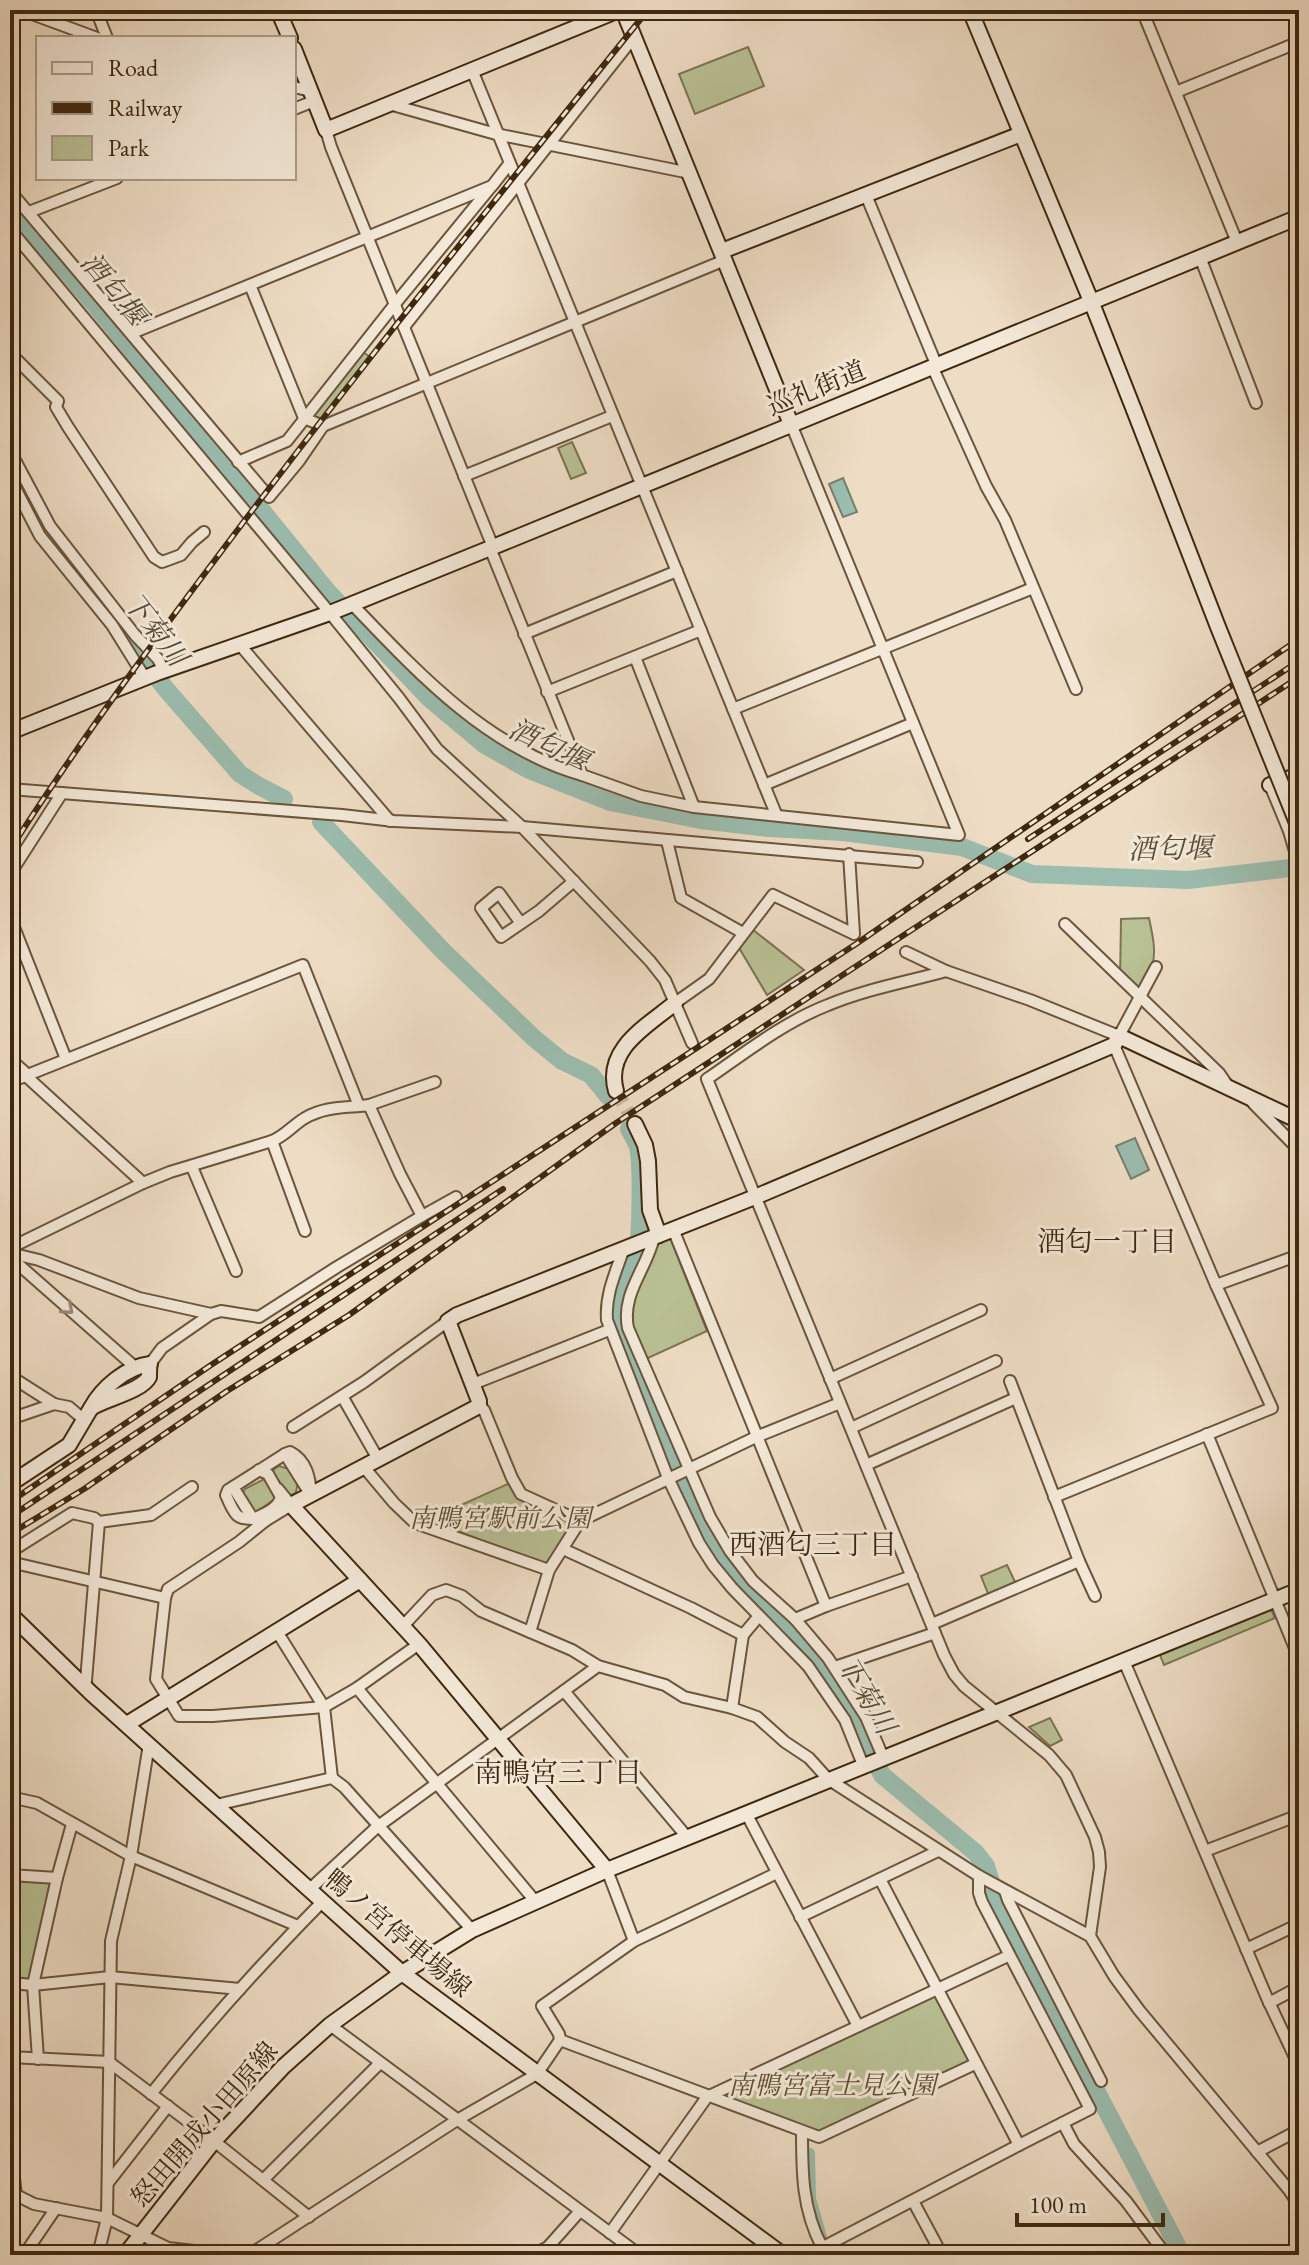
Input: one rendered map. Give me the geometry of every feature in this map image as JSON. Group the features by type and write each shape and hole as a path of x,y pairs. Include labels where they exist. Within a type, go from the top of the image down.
{"street":[{"path":"21,10 92,36"},
{"path":"96,10 106,36"},
{"path":"278,10 289,36"},
{"path":"326,130 621,10 959,835 694,807 641,796 559,769 488,731 420,674 352,604"},
{"path":"970,10 1091,301 1299,828"},
{"path":"1142,10 1237,242"},
{"path":"404,327 634,37"},
{"path":"1176,92 1299,42"},
{"path":"296,54 582,775"},
{"path":"472,70 776,814"},
{"path":"296,88 312,96"},
{"path":"296,108 312,96"},
{"path":"389,104 496,134 690,173"},
{"path":"10,191 269,497 323,426 574,323 866,195 1021,134"},
{"path":"238,462 287,441 509,164"},
{"path":"29,212 112,180"},
{"path":"132,333 492,186"},
{"path":"866,195 934,365 986,486 1005,520 1076,689"},
{"name":"巡礼街道","path":"330,613 1299,217"},
{"path":"10,229 330,613 437,749 522,827 650,961 665,980 692,1043"},
{"path":"1200,257 1256,403"},
{"path":"250,285 304,418 323,426"},
{"path":"10,353 58,401 56,407 68,427 154,557 162,562 181,555 204,532"},
{"path":"464,476 612,416"},
{"path":"10,456 50,526 135,635 158,659 154,675"},
{"path":"10,478 40,536 154,675"},
{"path":"524,634 677,571"},
{"path":"733,709 1033,588"},
{"path":"10,732 154,675 330,613"},
{"path":"547,692 701,630"},
{"path":"240,645 390,821"},
{"path":"635,657 694,807"},
{"path":"764,785 913,723"},
{"path":"1299,793 1293,777 1270,785 1299,865"},
{"path":"10,789 390,821 522,827 917,862"},
{"path":"10,874 62,793"},
{"path":"667,841 681,898 743,933"},
{"path":"616,1091 612,1077 615,1062 623,1048 675,1003 709,979 773,895 854,934 849,854"},
{"path":"520,922 539,911 574,881"},
{"path":"10,917 66,1059"},
{"path":"1065,924 1219,1073 1230,1090"},
{"path":"906,952 946,971 1030,1000 1299,1121"},
{"path":"10,1082 303,965 364,1105 422,1216"},
{"path":"293,1427 457,1315 755,1197 1116,1041 1156,967"},
{"path":"946,971 826,1005 779,1031 707,1079 954,1674 964,1686 1049,1755 1066,1775 1095,1837 1100,1867 1090,1936"},
{"path":"1054,1497 1272,1408 1216,1285 1116,1041"},
{"path":"10,1059 143,1183"},
{"path":"10,1253 143,1183 282,1137 301,1121 320,1111 364,1105 435,1082"},
{"path":"1249,1098 1299,1150"},
{"path":"635,1124 645,1145 650,1210 658,1235 756,1437 826,1606"},
{"path":"272,1141 305,1231"},
{"path":"192,1167 236,1271"},
{"path":"10,1484 69,1445 105,1388 143,1366 162,1348 211,1314 221,1311 259,1317 456,1197"},
{"path":"658,1235 633,1284 629,1297 628,1328 710,1517 730,1551 753,1581 795,1619 835,1667 866,1717 882,1757"},
{"path":"626,1247 608,1292 606,1308 609,1330 668,1478 713,1565 808,1666 845,1720 865,1764"},
{"path":"10,1253 39,1260 139,1298 211,1314"},
{"path":"10,1253 143,1366"},
{"path":"1216,1285 1299,1255"},
{"path":"830,1379 981,1310"},
{"path":"448,1321 479,1406 484,1410 521,1494 580,1521"},
{"path":"473,1384 609,1330"},
{"path":"851,1428 996,1361"},
{"path":"10,1376 54,1404 87,1414"},
{"path":"1010,1381 1095,1596"},
{"path":"342,1396 378,1459"},
{"path":"866,1465 1016,1398"},
{"path":"530,1632 549,1570 580,1521 756,1437 840,1403"},
{"path":"10,1419 54,1404"},
{"path":"238,1517 259,1520 479,1406"},
{"path":"1207,1434 1299,1658"},
{"path":"239,1542 238,1517 226,1495 228,1490 285,1454 311,1495"},
{"path":"363,1466 415,1523 549,1570"},
{"path":"259,1470 268,1474 291,1505 419,1644 607,1870 634,1941"},
{"path":"10,1552 72,1513 99,1522 151,1515 192,1487"},
{"path":"233,1487 259,1520"},
{"path":"278,1489 280,1502 239,1542 168,1589 156,1679 179,1716 324,1707 357,1688 419,1644"},
{"path":"82,1684 86,1681 99,1522"},
{"path":"563,1549 743,1635"},
{"path":"835,1667 934,1628 1079,1561"},
{"path":"10,1562 165,1598"},
{"path":"795,1619 912,1576"},
{"path":"127,1724 360,1580"},
{"path":"403,1626 432,1595 446,1590 462,1596 481,1611 572,1650 598,1666 665,1685 684,1697 757,1717 809,1758 828,1779 979,1876 1090,1936 1139,2010 1299,2205"},
{"name":"怒田開成小田原線","path":"125,2255 214,2141 283,2067 330,2025 402,1973 472,1930 607,1870 828,1779 1299,1590"},
{"path":"732,1708 743,1635 759,1616"},
{"name":"鴨ノ宮停車場線","path":"13,1623 402,1973 783,2255"},
{"path":"276,1630 324,1707 332,1778 344,1787 472,1930"},
{"path":"1124,1661 1269,2003 1299,2066"},
{"path":"310,1889 377,1827 598,1666"},
{"path":"357,1688 535,1901"},
{"path":"564,1691 687,1837"},
{"path":"98,2255 107,2218 111,1941 131,1856 149,1744"},
{"path":"216,1805 332,1778"},
{"path":"10,1797 37,1803 131,1856 298,1926"},
{"path":"746,1813 858,2026"},
{"path":"1205,1851 1299,1815"},
{"path":"38,2059 33,1985 72,1824"},
{"path":"800,1917 938,1851"},
{"path":"249,2255 457,2120 537,2074 560,2040 542,2006 634,1941 777,1873"},
{"path":"10,1875 57,1878"},
{"path":"808,2255 1090,2109 982,1902 979,1876"},
{"path":"880,1879 1019,2145"},
{"path":"1005,1891 1101,2081"},
{"path":"151,2094 240,1989 323,1901"},
{"path":"1246,1949 1299,1924"},
{"path":"610,2233 707,2097 1008,1956"},
{"path":"10,1983 33,1985 110,1977 240,1989"},
{"path":"1269,2003 1299,1987"},
{"path":"330,2025 640,2255"},
{"path":"560,2040 819,2137 975,2064"},
{"path":"230,2255 168,2248 107,2218 34,2204 13,2193 11,2057 109,2062 309,2217"},
{"path":"263,2180 380,2063"},
{"path":"108,2183 168,2106"},
{"path":"1063,2123 1074,2144 1142,2221 1166,2255"},
{"path":"1257,2152 1299,2130"},
{"path":"802,2131 805,2202 822,2247"},
{"path":"913,2201 942,2255"},
{"path":"24,2255 56,2208"},
{"path":"533,2255 548,2247 580,2211"}],"green space":[{"path":"748,47 764,86 695,114 679,74"},
{"path":"361,351 372,358 321,423 307,417"},
{"path":"572,442 586,473 571,479 558,448"},
{"path":"1149,918 1154,943 1153,960 1136,998 1120,982 1121,919"},
{"path":"752,929 804,970 767,995 738,946"},
{"path":"669,1235 707,1331 646,1359 632,1323 631,1300 659,1238"},
{"path":"279,1466 289,1469 295,1478 295,1494 289,1495 273,1473"},
{"path":"264,1479 276,1498 258,1511 253,1511 242,1494 245,1489"},
{"name":"南鴨宮駅前公園","path":"510,1483 574,1522 548,1565 428,1520"},
{"path":"1007,1565 1016,1584 989,1596 981,1576"},
{"path":"1271,1609 1275,1618 1164,1665 1160,1655"},
{"path":"1050,1718 1062,1740 1050,1746 1029,1727"},
{"path":"10,1879 51,1882 30,1980 10,1979"},
{"name":"南鴨宮富士見公園","path":"936,1995 969,2061 820,2132 722,2095"}],"shaded area":[{"path":"843,478 857,512 843,517 829,484"},
{"path":"1135,1138 1149,1170 1131,1179 1116,1146"}],"waterway":[{"name":"酒匂堰","path":"10,206 96,306 328,592 429,698 485,745 529,770 610,802 701,820 843,832 962,847 1032,874 1188,880 1299,867"},
{"name":"下菊川","path":"10,468 51,539 165,688 240,774 284,799"},
{"name":"下菊川","path":"321,822 444,952 535,1039 562,1061 591,1075 608,1096"},
{"name":"下菊川","path":"629,1129 639,1155 639,1233 637,1254 620,1295 619,1326 689,1501 720,1558 739,1583 799,1641 827,1676 882,1775 976,1853 986,1866 997,1901 1182,2255"},
{"path":"810,2153 811,2199 822,2237"}],"tunnel":[{"path":"616,1091 635,1124"}],"railway":[{"path":"10,850 94,725 242,524 392,330 648,10"},
{"path":"10,1502 211,1365 856,944 1299,639"},
{"path":"1028,839 1299,661"},
{"path":"10,1534 349,1315 616,1123 1299,677"},
{"path":"10,1517 503,1189"}],"district":[{"name":"酒匂一丁目","path":"1107,1241"},
{"name":"西酒匂三丁目","path":"813,1544"},
{"name":"南鴨宮三丁目","path":"558,1772"}]}
